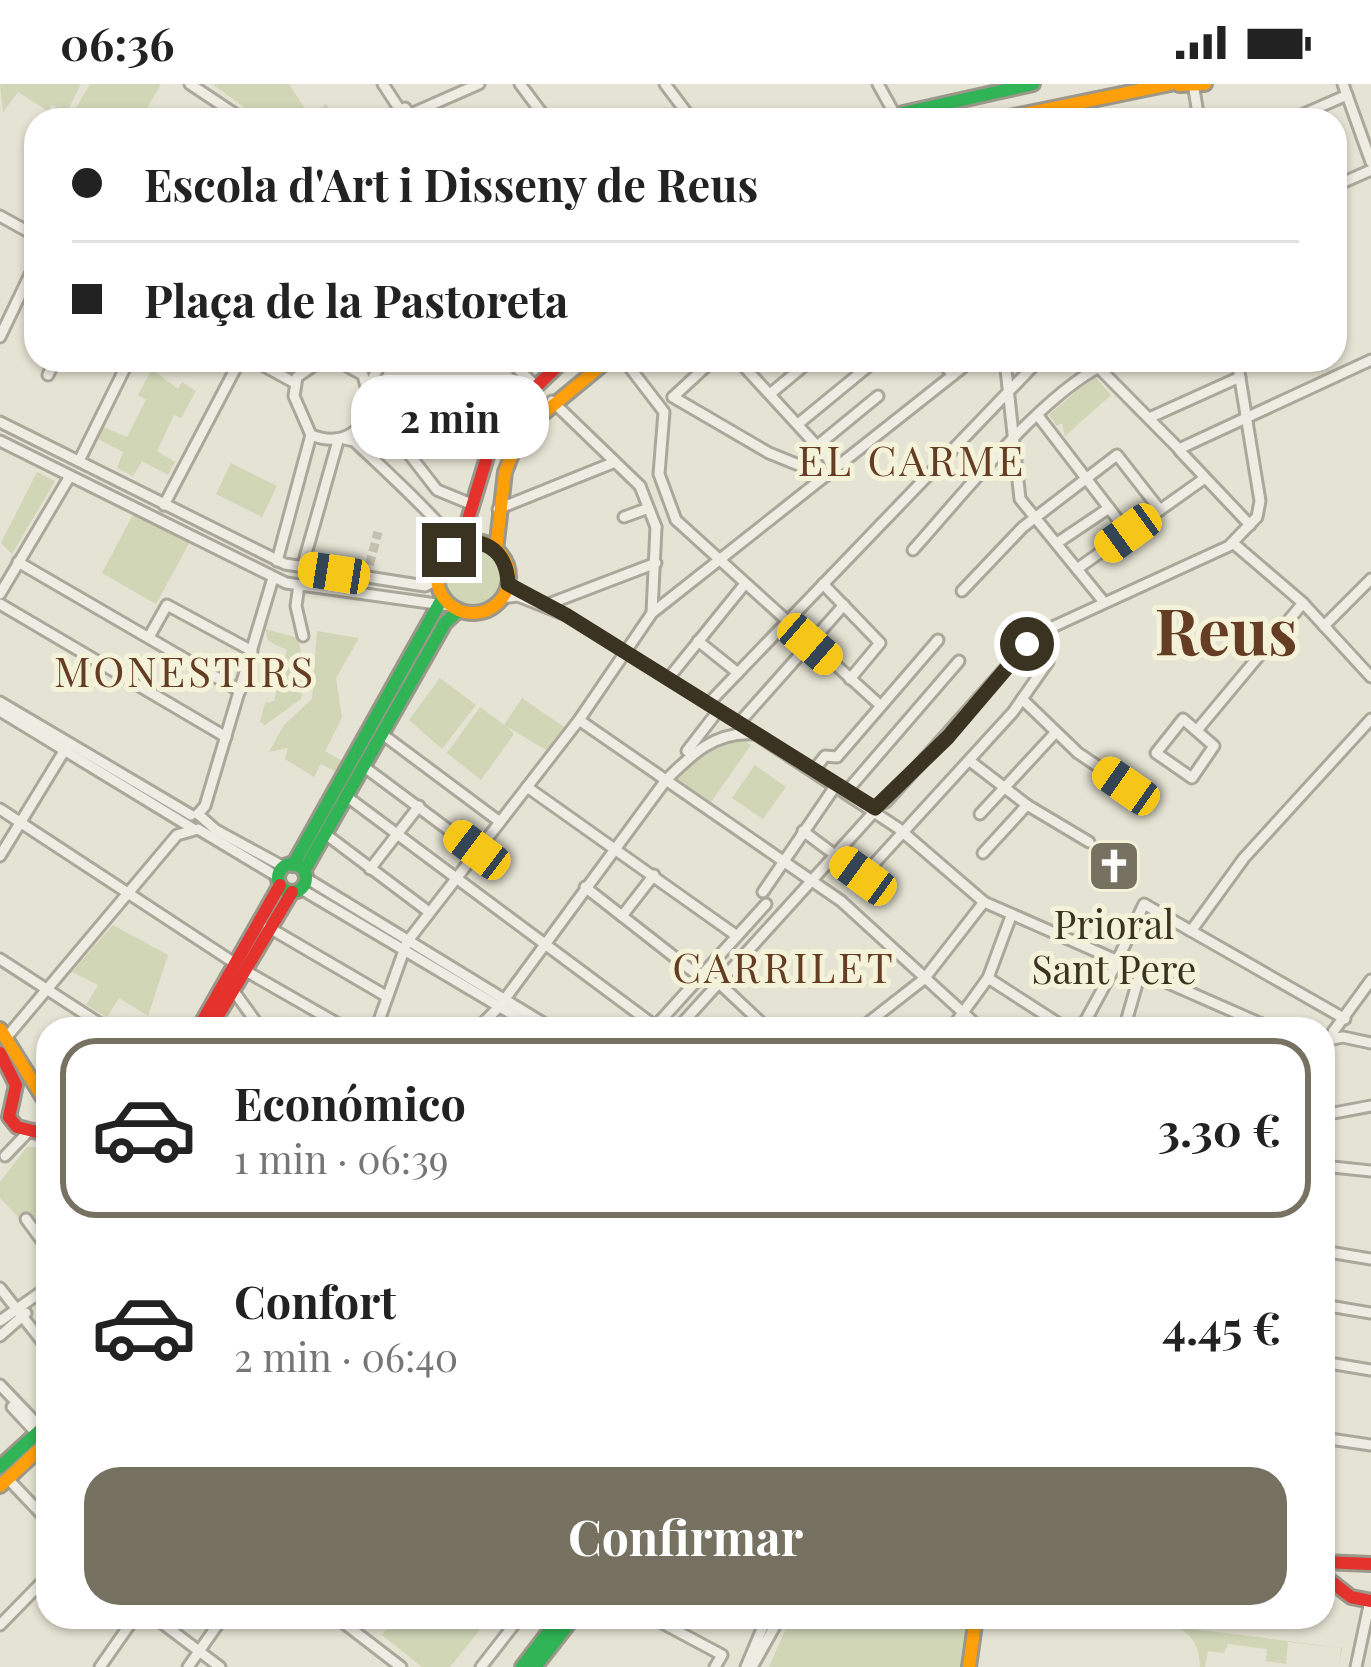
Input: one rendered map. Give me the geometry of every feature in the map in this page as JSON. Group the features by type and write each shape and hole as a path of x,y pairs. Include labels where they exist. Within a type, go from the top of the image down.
{"street":[{"path":"190,84 226,108"},
{"path":"430,108 479,84"},
{"path":"936,108 1033,84"},
{"path":"1055,108 1175,84 1200,86"},
{"path":"1312,108 1345,90 1371,166"},
{"path":"1357,122 1371,113"},
{"path":"0,337 24,287"},
{"path":"0,594 71,476 123,372"},
{"path":"164,505 234,372"},
{"path":"275,372 295,383"},
{"path":"277,561 310,435 294,397 295,383 305,372"},
{"path":"302,568 329,457 367,417 366,372"},
{"path":"521,372 533,383"},
{"path":"458,545 490,428 508,403 548,372"},
{"path":"496,550 509,445 521,426 592,372"},
{"path":"634,372 664,412 660,479 676,520 881,706"},
{"path":"664,412 701,372"},
{"path":"749,372 818,446 830,475"},
{"path":"770,394 797,372"},
{"path":"798,424 861,372"},
{"path":"380,1017 405,945 580,720 652,614 957,372"},
{"path":"1005,372 1020,499 1102,601"},
{"path":"708,704 1027,372"},
{"path":"913,550 1011,442 1086,372"},
{"path":"1104,372 1250,525"},
{"path":"688,1017 871,809 886,802 1035,635 1233,543 1250,525 1259,511 1239,372"},
{"path":"1179,450 1345,372"},
{"path":"1149,418 1240,376"},
{"path":"818,446 878,396"},
{"path":"658,399 674,400 812,473 830,475"},
{"path":"552,401 640,486 656,527 652,614"},
{"path":"824,403 843,425"},
{"path":"1039,417 1128,533"},
{"path":"0,422 277,561 425,586 437,580"},
{"path":"388,427 437,490 471,503"},
{"path":"310,435 358,445 406,496 452,532 458,545"},
{"path":"0,441 273,578 482,612 513,595 546,605 837,785 901,830 984,902 1246,1017"},
{"path":"962,590 1035,516 1117,455 1160,510"},
{"path":"498,509 615,462"},
{"path":"808,493 812,473"},
{"path":"1077,569 1205,478"},
{"path":"640,486 660,479"},
{"path":"1058,544 1109,508"},
{"path":"624,517 646,509"},
{"path":"656,527 676,520"},
{"path":"205,1017 268,927 292,878 346,796 445,622 448,604 437,580 442,559 458,545 475,541 496,550 505,562 508,584 502,598"},
{"path":"1233,543 1369,670"},
{"path":"18,562 240,691"},
{"path":"546,605 656,563"},
{"path":"2,1040 206,806 273,578"},
{"path":"1324,626 1371,579"},
{"path":"508,584 534,602"},
{"path":"823,584 880,643 850,679"},
{"path":"299,585 296,606 303,636"},
{"path":"668,679 744,585"},
{"path":"653,590 666,602"},
{"path":"0,604 226,737"},
{"path":"217,1017 240,967 448,604"},
{"path":"1198,729 1303,604"},
{"path":"149,637 167,605 252,651"},
{"path":"666,780 724,719 810,644 844,605"},
{"path":"837,785 837,757 938,640"},
{"path":"698,641 738,673"},
{"path":"664,1017 737,936 783,860 837,785 959,662"},
{"path":"803,831 863,876 970,761 1048,662"},
{"path":"1022,699 1126,786"},
{"path":"0,707 520,1017"},
{"path":"1191,932 1244,859 1371,718"},
{"path":"723,738 724,719"},
{"path":"723,738 724,719"},
{"path":"1183,719 1198,729 1211,741 1214,754 1197,775 1187,777 1159,757 1156,748 1183,719"},
{"path":"580,720 812,880 961,1016 988,978 1011,916"},
{"path":"980,814 1056,732"},
{"path":"382,734 500,822"},
{"path":"489,1017 689,755 723,738 754,734"},
{"path":"0,856 67,747"},
{"path":"814,770 825,756 837,757"},
{"path":"970,761 1027,806 1089,842"},
{"path":"363,766 477,850"},
{"path":"527,787 737,936"},
{"path":"346,796 639,1017"},
{"path":"886,802 901,830"},
{"path":"370,868 418,806"},
{"path":"983,853 1027,806"},
{"path":"0,809 240,967 325,1017"},
{"path":"323,833 429,912"},
{"path":"622,916 654,874"},
{"path":"292,878 384,938 405,945"},
{"path":"585,887 700,977"},
{"path":"875,1017 924,979 984,902"},
{"path":"1087,1017 1146,906 1345,1019"},
{"path":"268,927 386,996"},
{"path":"0,958 90,1017"},
{"path":"1127,1017 1141,970"},
{"path":"988,978 1048,1017"},
{"path":"1371,980 1335,1038 1371,1042"},
{"path":"719,982 755,1017"},
{"path":"233,990 252,1017"},
{"path":"502,1004 532,1017"},
{"path":"2,1040 15,1082 5,1156 36,1121"},
{"path":"2,1040 36,1091"},
{"path":"15,1095 36,1101"},
{"path":"1335,1113 1371,1106"},
{"path":"12,1122 36,1134"},
{"path":"1335,1167 1371,1171"},
{"path":"26,1219 36,1233"},
{"path":"1335,1253 1371,1258"},
{"path":"0,1288 36,1332"},
{"path":"0,1336 36,1298"},
{"path":"1335,1307 1371,1312"},
{"path":"0,1321 21,1311"},
{"path":"1335,1364 1371,1370"},
{"path":"0,1389 36,1424"},
{"path":"1335,1440 1371,1445"},
{"path":"36,1441 2,1477 36,1510"},
{"path":"1335,1564 1371,1563"},
{"path":"1344,1587 1351,1566"},
{"path":"1335,1581 1367,1603 1356,1667"},
{"path":"0,1625 36,1588"},
{"path":"100,1667 127,1629"},
{"path":"170,1629 220,1667"},
{"path":"188,1667 215,1629"},
{"path":"352,1629 401,1667"},
{"path":"481,1667 511,1629"},
{"path":"522,1667 551,1629"},
{"path":"535,1667 565,1629"},
{"path":"673,1629 722,1655 716,1667"},
{"path":"749,1667 763,1629"},
{"path":"749,1667 773,1629"},
{"path":"969,1667 977,1657"}],"green space":[{"path":"0,84 81,84 69,108 43,108 18,92 3,112"},
{"path":"90,84 161,84 147,108 76,108"},
{"path":"212,84 289,84 304,108 245,108"},
{"path":"150,372 178,389 182,382 196,391 181,418 174,415 157,451 175,462 168,475 142,461 133,476 117,468 123,452 98,439 103,427 127,437 146,400 138,395"},
{"path":"1094,376 1111,395 1065,436 1062,423 1057,426 1049,415"},
{"path":"231,463 277,486 262,517 216,494"},
{"path":"37,472 55,481 12,554 1,543"},
{"path":"136,509 193,536 156,604 102,573"},
{"path":"472,548 492,557 501,577 492,597 472,606 452,597 443,577 452,557"},
{"path":"265,629 298,638 305,672 301,699 265,725 260,722 265,703 274,701 287,650 268,641"},
{"path":"317,631 359,638 336,678 342,718 325,751 342,761 335,771 321,764 314,777 285,759 288,748 269,752 284,725 312,699"},
{"path":"440,678 476,705 442,749 409,720"},
{"path":"522,698 564,727 546,750 506,726 514,734 481,780 447,753 480,707 504,725"},
{"path":"741,738 751,745 711,802 678,779 704,752"},
{"path":"755,765 786,787 763,819 732,798"},
{"path":"113,925 168,955 148,1016 119,998 107,1017 86,1005 98,985 72,972"},
{"path":"27,1147 36,1147 36,1223 28,1214 20,1219 0,1198 0,1182"},
{"path":"387,1629 480,1629 450,1667 422,1667 382,1635"},
{"path":"786,1629 968,1629 963,1667 769,1667"},
{"path":"1180,1629 1342,1648 1339,1667 1341,1648 1288,1642 1286,1664 1266,1661 1267,1649 1228,1644 1224,1653 1208,1651 1205,1667 1200,1667 1194,1641"}],"tunnel":[{"path":"371,405 388,427"},
{"path":"366,578 378,532"}],"traffic: fast":[{"path":"925,108 1033,84"},
{"path":"293,865 443,597"},
{"path":"304,871 445,623 459,610"},
{"path":"292,864 302,868 306,878 302,888 292,892 282,888 278,878 282,868 292,864"},
{"path":"0,1467 36,1434"},
{"path":"522,1667 551,1629"},
{"path":"535,1667 565,1629"}],"traffic: slow":[{"path":"1053,108 1170,84"},
{"path":"1179,85 1205,84"},
{"path":"496,550 505,472 521,432 594,372"},
{"path":"473,541 498,552 509,577 498,602 473,613 448,602 437,577 448,552 473,541"},
{"path":"0,1029 36,1087"},
{"path":"0,1486 36,1452"},
{"path":"969,1667 974,1629"}],"traffic: jam":[{"path":"461,543 497,424 551,372"},
{"path":"205,1017 280,885"},
{"path":"217,1017 292,892"},
{"path":"0,1053 16,1085 9,1117 17,1127 36,1132"},
{"path":"1335,1562 1371,1564"},
{"path":"1335,1584 1351,1597 1371,1601"}],"place":[{"name":"Prioral Sant Pere","path":"1114,866"}],"district":[{"name":"EL CARME","path":"912,459"},
{"name":"Reus","path":"1226,629"},
{"name":"MONESTIRS","path":"185,670"},
{"name":"CARRILET","path":"784,966"}],"route":[{"path":"449,550 475,541 490,546 505,562 508,584 534,602 566,615 875,808 948,737 1027,644"}]}
